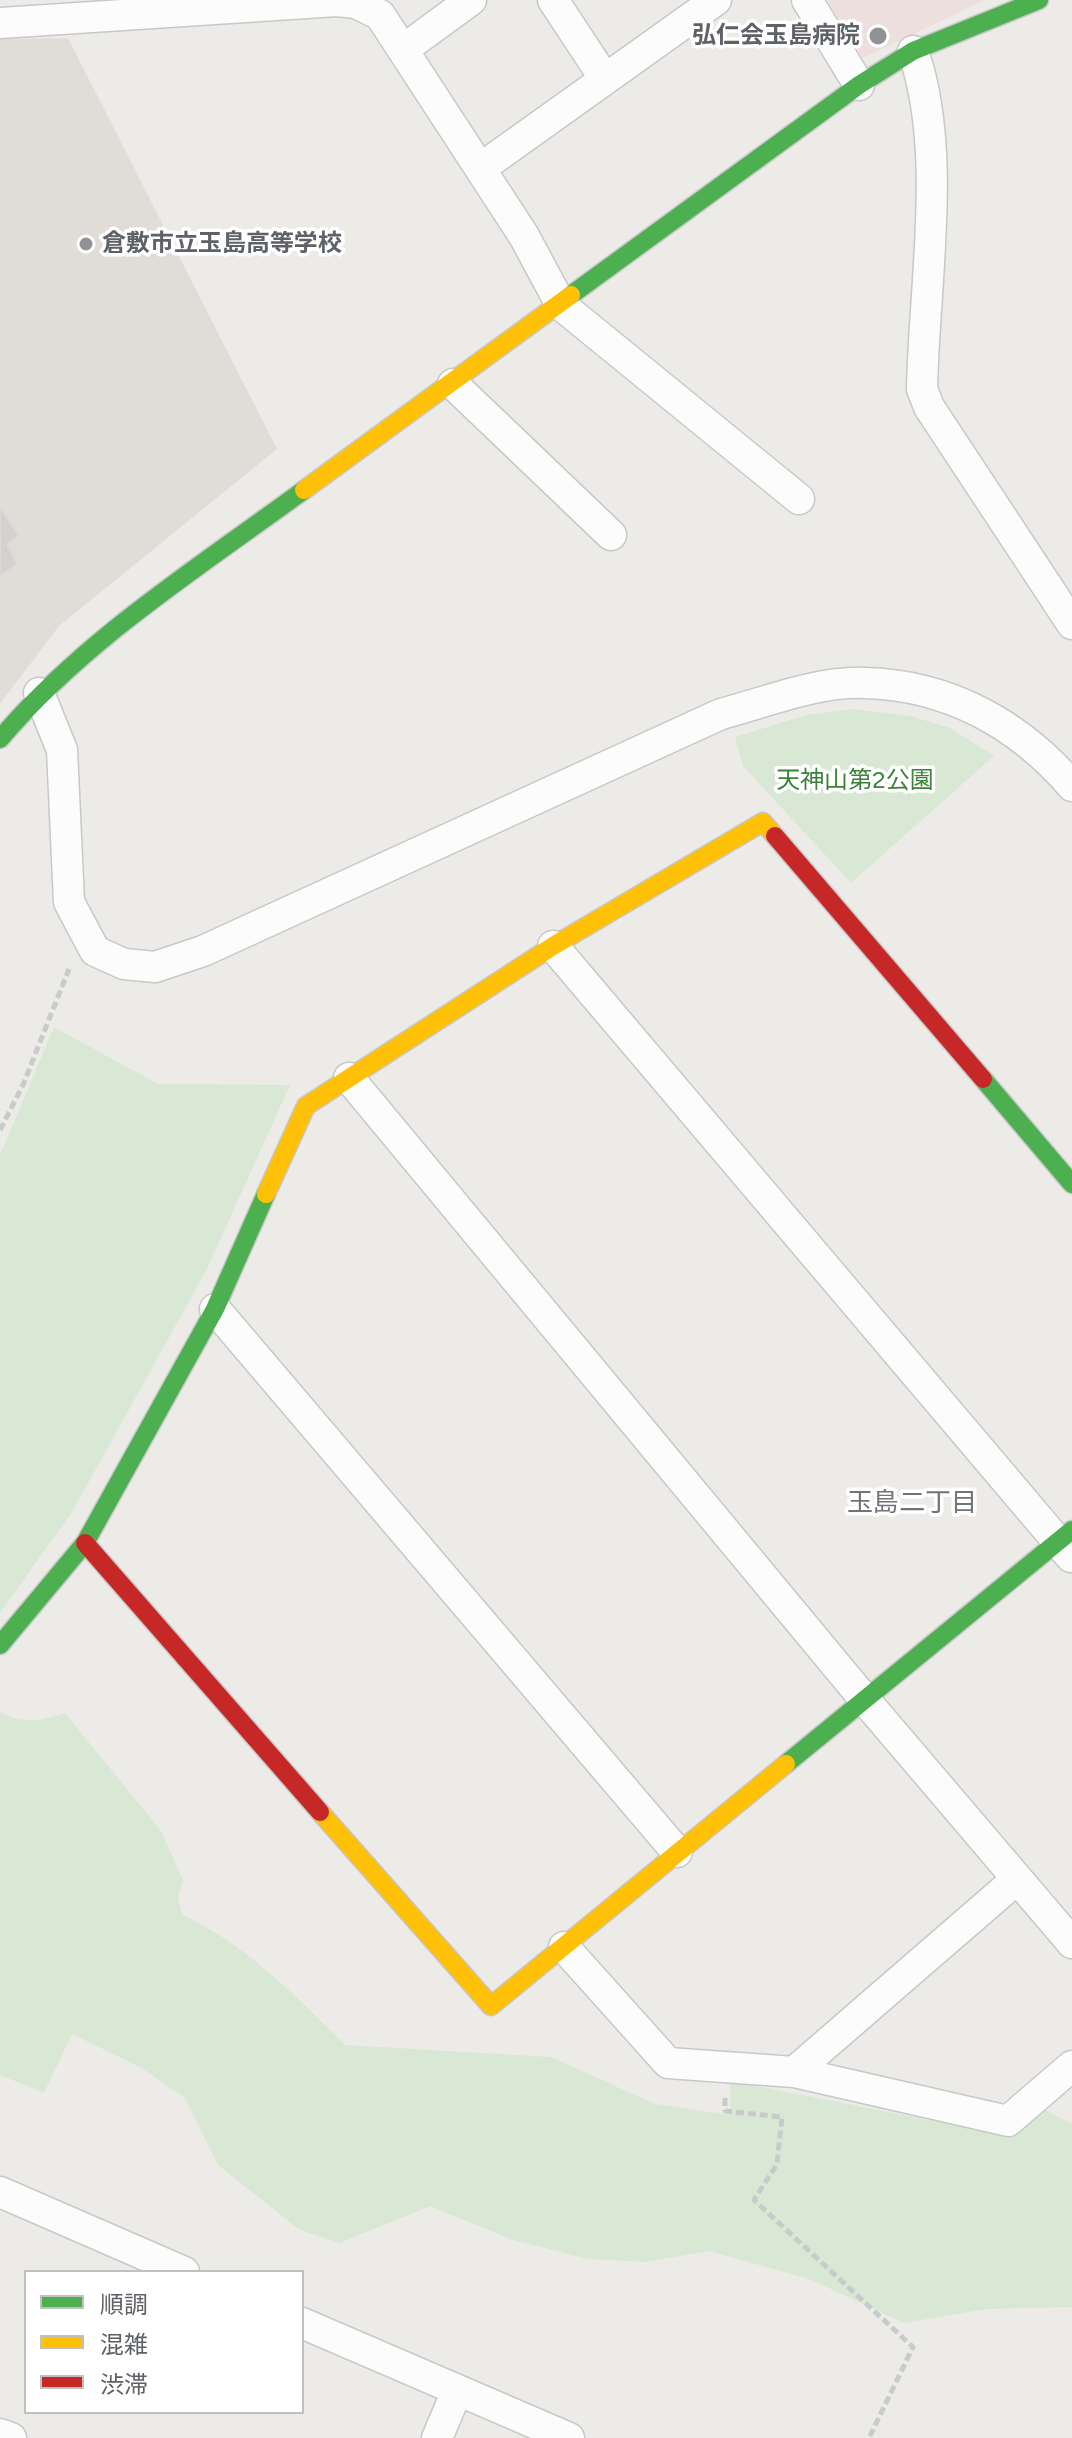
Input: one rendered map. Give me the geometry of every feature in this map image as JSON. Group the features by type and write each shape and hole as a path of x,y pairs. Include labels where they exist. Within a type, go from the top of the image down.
{"street":[{"path":"404,49 471,0"},
{"path":"553,0 605,79"},
{"path":"481,168 716,0"},
{"path":"807,0 859,85"},
{"path":"0,739 39,693 144,607 859,85 913,51 1039,0"},
{"path":"0,23 337,1 356,3 380,15 481,168 561,305 799,499"},
{"path":"913,51 929,105 933,168 922,389 929,407 1072,624"},
{"path":"453,384 611,535"},
{"path":"39,693 62,750 69,902 95,951 124,964 155,967 203,951 721,714 822,688 863,683 926,691 969,705 1014,731 1052,763 1072,786"},
{"path":"0,1645 85,1543 215,1309 306,1106 553,946 763,822 1072,1184"},
{"path":"85,1543 491,2006 865,1700 1067,1543 553,946"},
{"path":"349,1078 865,1700 1072,1943"},
{"path":"215,1309 677,1852"},
{"path":"794,2072 1017,1879"},
{"path":"564,1947 668,2063 794,2072 1008,2121 1072,2066"},
{"path":"0,2192 179,2270"},
{"path":"304,2324 569,2438"},
{"path":"437,2438 457,2391"},
{"path":"0,2434 11,2438"}],"path":[{"path":"0,1130 23,1085 82,927"},
{"path":"724,2067 725,2111 782,2117 777,2164 754,2200 913,2347 869,2438"}],"shaded area":[{"name":"弘仁会玉島病院","path":"827,0 985,0 863,58"},
{"name":"倉敷市立玉島高等学校","path":"68,38 277,449 59,626 0,704 0,39"}],"green space":[{"name":"天神山第2公園","path":"852,709 911,716 950,728 994,756 851,883 743,766 735,737 806,715"},
{"path":"54,1027 158,1084 290,1085 207,1269 72,1512 0,1613 0,1155"},
{"path":"0,1712 32,1720 65,1713 161,1831 183,1880 178,1896 182,1914 249,1956 345,2045 551,2057 655,2104 730,2115 731,2081 1009,2136 1043,2109 1072,2124 1072,2307 986,2309 904,2323 809,2279 709,2251 644,2262 588,2259 513,2240 430,2206 340,2243 300,2230 218,2165 185,2098 140,2067 72,2034 44,2093 0,2075"}],"building":[{"path":"0,507 19,536 7,544 17,564 0,576"}],"traffic: fast":[{"path":"571,295 859,85 913,51 1039,0"},
{"path":"0,739 33,703 106,637 184,576 304,490"},
{"path":"983,1079 1072,1184"},
{"path":"0,1645 85,1543 215,1309 266,1194"},
{"path":"786,1764 1072,1530"}],"traffic: slow":[{"path":"304,490 571,295"},
{"path":"266,1194 306,1106 553,946 763,822 775,836"},
{"path":"320,1812 491,2006 786,1764"}],"traffic: jam":[{"path":"775,836 983,1079"},
{"path":"85,1543 320,1812"}],"place":[{"name":"弘仁会玉島病院","path":"878,36"},
{"name":"倉敷市立玉島高等学校","path":"86,244"}],"district":[{"name":"玉島二丁目","path":"912,1503"}]}
